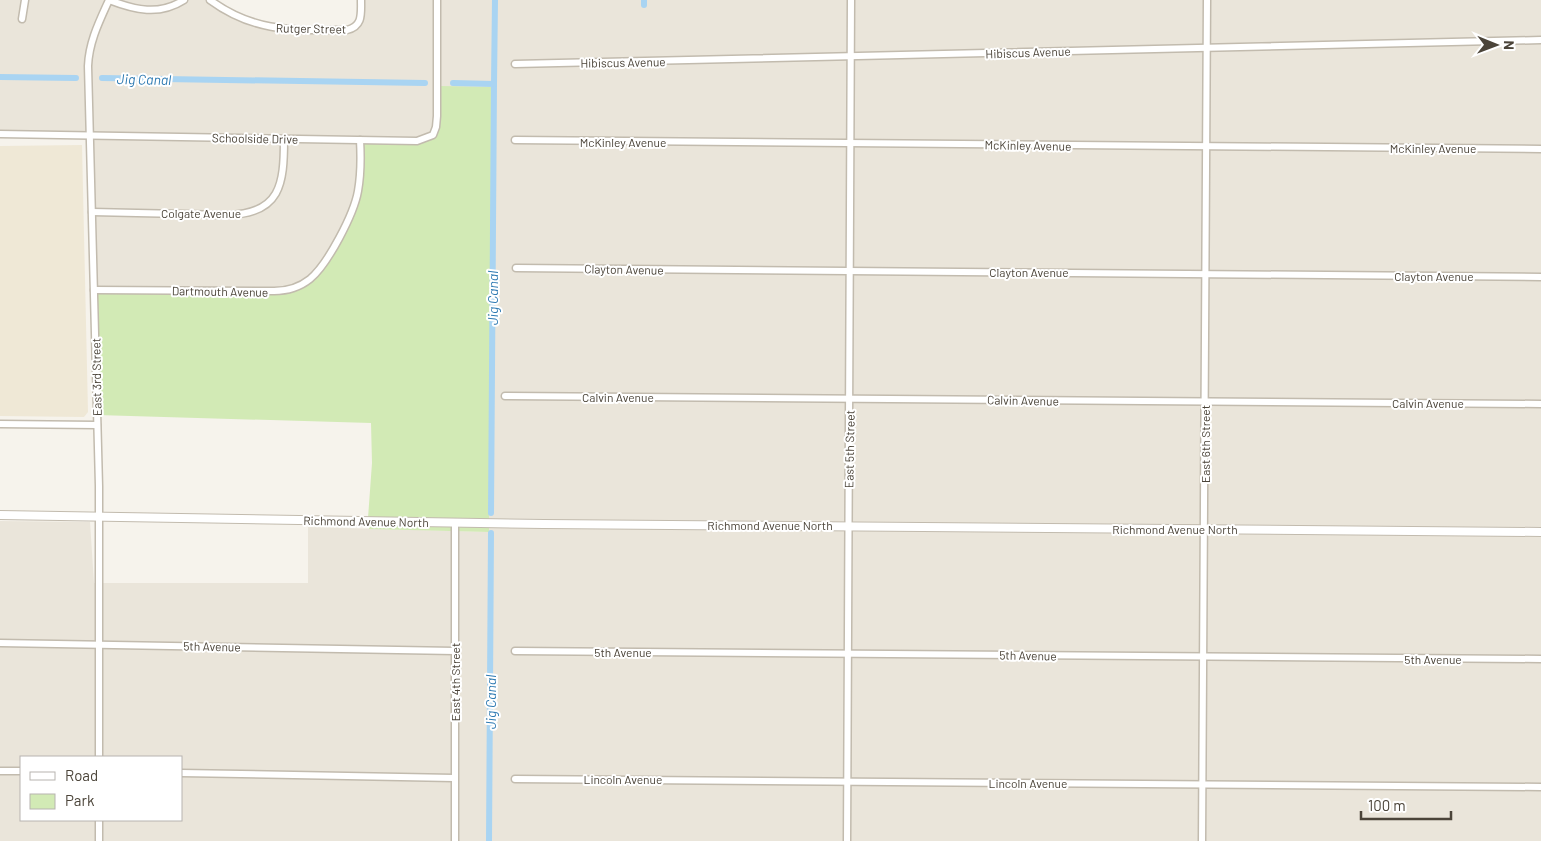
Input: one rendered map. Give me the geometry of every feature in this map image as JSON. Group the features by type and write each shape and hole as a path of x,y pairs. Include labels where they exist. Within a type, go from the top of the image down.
{"street":[{"path":"22,19 25,0"},
{"path":"109,0 146,11 168,8 184,0"},
{"name":"East 3rd Street","path":"99,756 100,644 97,425 88,95 89,51 92,38 109,0"},
{"name":"Rutger Street","path":"210,0 230,13 266,27 302,30 347,30 354,28 360,16 361,0"},
{"name":"Schoolside Drive","path":"0,134 417,141 433,135 438,116 437,0"},
{"name":"East 5th Street","path":"847,841 851,0"},
{"name":"East 6th Street","path":"1202,841 1207,0"},
{"name":"Hibiscus Avenue","path":"515,64 1541,40"},
{"name":"Colgate Avenue","path":"92,212 227,215 257,210 272,198 280,186 283,171 284,139"},
{"name":"Dartmouth Avenue","path":"94,290 282,291 310,280 330,253 346,225 356,199 360,180 360,140"},
{"name":"McKinley Avenue","path":"515,140 1541,149"},
{"name":"Clayton Avenue","path":"516,268 1541,277"},
{"name":"Calvin Avenue","path":"504,396 1541,404"},
{"path":"0,424 97,425"},
{"name":"Richmond Avenue North","path":"0,515 455,522 1541,532"},
{"name":"East 4th Street","path":"454,841 455,522"},
{"name":"5th Avenue","path":"0,643 454,650"},
{"name":"5th Avenue","path":"515,651 1541,660"},
{"path":"0,771 20,771"},
{"path":"182,773 454,778"},
{"name":"Lincoln Avenue","path":"515,779 1541,787"},
{"path":"99,821 99,841"}],"shaded area":[{"path":"0,0 207,0 277,29 345,31 355,30 363,21 363,0 1541,0 1541,529 489,520 440,86 440,125 438,134 433,139 430,141 364,143 362,182 326,264 315,280 295,291 272,295 95,293 91,137 0,136"},
{"path":"82,145 88,412 84,417 0,416 0,146"},
{"path":"0,521 90,522 94,583 308,583 308,527 489,532 489,526 1541,535 1541,841 0,841"}],"green space":[{"path":"440,86 496,87 489,520 368,518 372,463 371,423 97,415 95,293 272,295 295,291 315,280 326,264 362,182 364,143 430,140 434,136 439,124 441,108"},
{"path":"369,524 489,526 489,532 369,529"}],"waterway":[{"name":"Jig Canal","path":"494,84 495,0"},
{"path":"644,0 644,5"},
{"name":"Jig Canal","path":"0,77 76,78"},
{"name":"Jig Canal","path":"102,78 425,83"},
{"name":"Jig Canal","path":"453,83 494,84 491,513"},
{"name":"Jig Canal","path":"489,841 491,533"}]}
